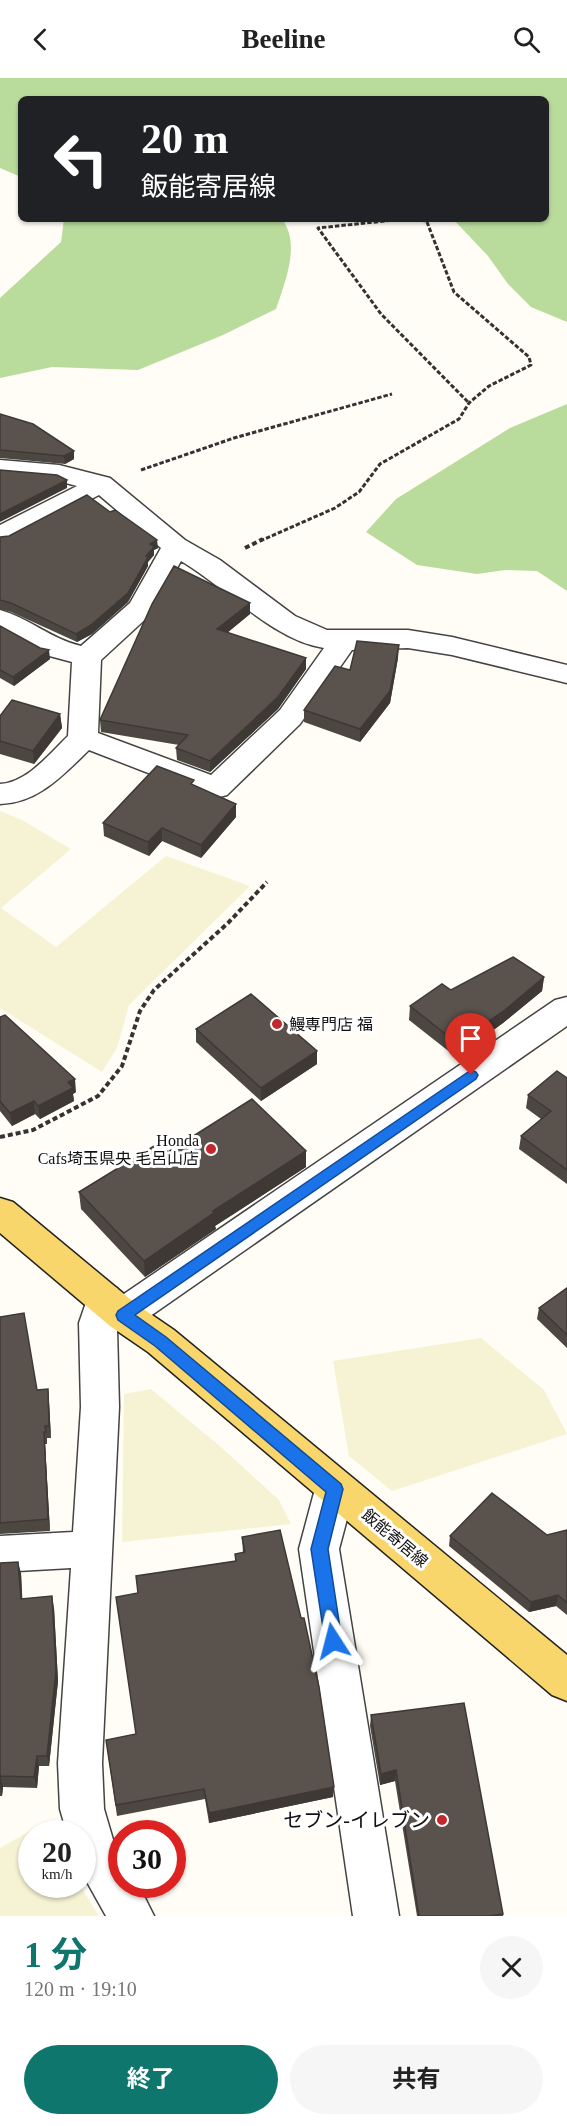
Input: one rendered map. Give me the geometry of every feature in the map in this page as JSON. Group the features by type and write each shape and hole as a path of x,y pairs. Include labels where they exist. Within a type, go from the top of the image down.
{"main road":[{"name":"飯能寄居線","path":"0,1212 114,1307 161,1341 567,1681"}],"street":[{"path":"0,468 59,472 101,484 175,546 210,566 285,622 322,639 344,641 408,639 452,646 567,674"},
{"path":"0,536 101,484"},
{"path":"0,794 7,796 29,786 83,739 87,657 141,608 175,546"},
{"path":"0,619 52,648 87,657"},
{"path":"83,739 103,744 216,788 290,717 344,641"},
{"path":"131,1916 95,1852 82,1809 80,1762 100,1407 98,1323 114,1307 567,1009"},
{"path":"335,1489 319,1549 376,1916"},
{"path":"0,1554 91,1549"}],"path":[{"path":"375,222 318,228 381,314 469,403"},
{"path":"210,566 297,523 335,508 359,492 380,464 459,419 469,403 489,386 531,365 529,357 454,292 427,222"},
{"path":"101,484 234,438 392,394"},
{"path":"0,1137 33,1130 98,1096 122,1066 140,1011 154,990 228,923 267,882"}],"shaded area":[{"path":"0,811 22,820 71,849 1,908 56,947 166,856 250,886 129,1005 117,1048 102,1072 0,1008"},
{"path":"481,1338 544,1390 567,1434 392,1491 349,1456 333,1361"},
{"path":"151,1389 221,1447 279,1500 291,1524 122,1542 124,1394"},
{"path":"18,1838 18,1898 88,1898 99,1916 0,1916 0,1848"}],"green space":[{"path":"0,78 567,78 567,322 531,307 508,284 488,256 456,222 549,222 549,96 18,96 18,176 0,168"},
{"path":"64,222 284,222 288,229 291,251 287,275 276,309 223,335 138,370 52,367 0,378 0,298 61,242"},
{"path":"567,404 567,591 537,571 505,570 477,574 417,565 366,532 396,499 510,428"}],"building":[{"path":"0,414 33,424 74,451 64,456 0,450"},
{"path":"0,470 57,475 67,480 0,514"},
{"path":"87,495 110,512 115,510 157,540 150,544 154,547 146,556 148,557 128,593 91,625 76,634 0,600 0,537 9,536"},
{"path":"174,566 250,603 217,629 306,658 278,697 210,761 176,748 188,735 100,720 152,604"},
{"path":"0,626 40,648 49,650 13,677 0,670"},
{"path":"357,641 399,645 390,691 360,729 304,710 335,666 350,670"},
{"path":"12,700 60,714 33,751 0,741 0,716"},
{"path":"157,766 194,780 191,784 236,804 201,845 162,828 148,842 103,823"},
{"path":"513,957 544,977 505,1010 457,1043 410,1006 442,984 451,990"},
{"path":"251,994 317,1051 261,1088 196,1029"},
{"path":"5,1015 75,1079 68,1082 73,1088 38,1106 34,1101 10,1113 0,1101 0,1017"},
{"path":"557,1071 567,1078 567,1170 521,1136 551,1111 528,1095"},
{"path":"252,1099 306,1151 213,1211 215,1212 144,1261 79,1192 159,1143 168,1152"},
{"path":"567,1288 567,1335 539,1308"},
{"path":"24,1313 37,1390 48,1389 49,1426 45,1426 46,1432 44,1432 48,1519 0,1523 0,1317"},
{"path":"492,1493 547,1535 567,1530 567,1603 558,1595 531,1602 450,1536"},
{"path":"280,1530 301,1618 304,1618 319,1687 334,1787 209,1813 204,1789 116,1805 106,1740 136,1734 116,1597 138,1593 136,1576 236,1561 235,1554 245,1552 242,1537"},
{"path":"18,1562 21,1599 52,1596 56,1670 47,1756 37,1756 34,1777 0,1776 0,1563"},
{"name":"セブン-イレブン","path":"464,1703 503,1914 419,1916 396,1770 381,1774 371,1715"}],"place":[{"name":"鰻専門店 福","path":"277,1024"},
{"name":"Honda Cafs埼玉県央 毛呂山店","path":"211,1149"},
{"name":"セブン-イレブン","path":"442,1820"}],"route":[{"path":"333,1641 319,1549 335,1489 161,1341 123,1315 471,1075"}]}
